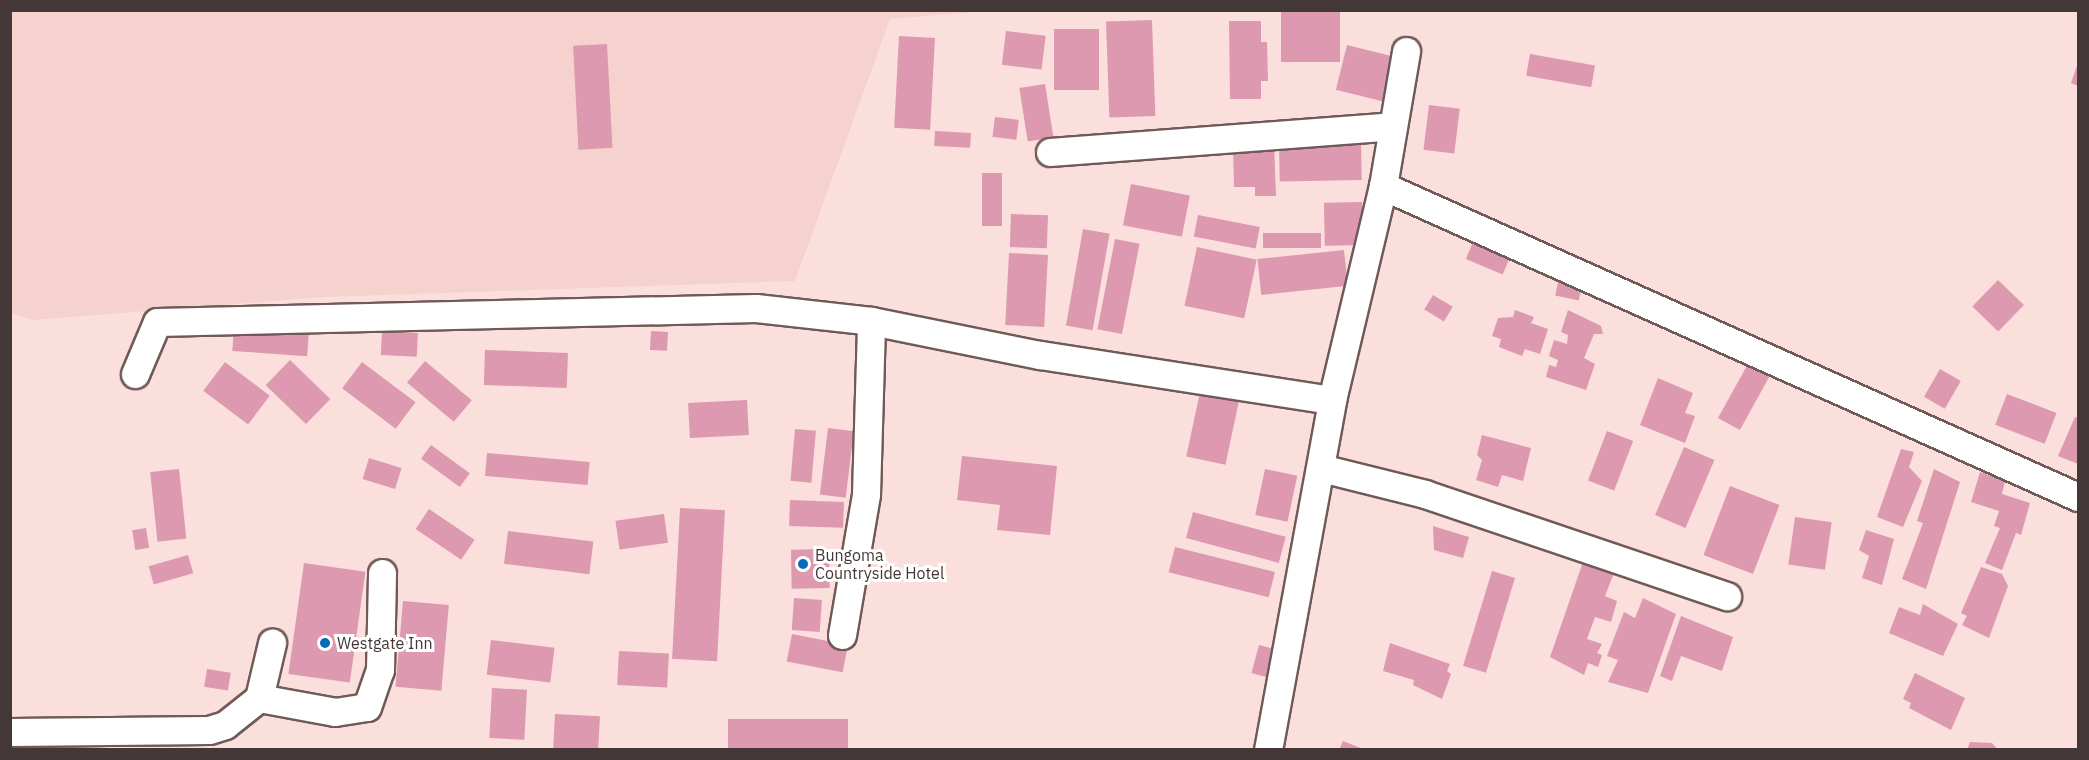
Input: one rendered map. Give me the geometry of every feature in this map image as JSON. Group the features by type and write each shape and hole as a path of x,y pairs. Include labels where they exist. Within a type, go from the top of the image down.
{"street":[{"path":"1268,750 1332,400 1383,186 1406,51"},
{"path":"1050,152 1392,126"},
{"path":"1383,186 2079,497"},
{"path":"135,374 157,322 756,308 871,321 1040,355 1332,400"},
{"path":"842,634 866,494 871,321"},
{"path":"1321,468 1425,494 1727,596"},
{"path":"259,698 335,712 367,707 380,670 382,573"},
{"path":"10,732 209,730 225,725 259,698 272,643"}],"shaded area":[{"path":"11,11 986,11 890,19 795,281 325,297 33,320 11,313"}],"building":[{"path":"1281,10 1340,10 1340,62 1281,62"},
{"path":"1152,20 1155,116 1109,118 1106,22"},
{"path":"1229,21 1261,21 1261,42 1267,42 1268,81 1261,81 1261,99 1230,99"},
{"path":"1054,29 1099,29 1099,90 1054,90"},
{"path":"1006,31 1046,36 1042,70 1002,65"},
{"path":"899,36 935,38 930,130 894,128"},
{"path":"607,44 612,148 578,150 573,46"},
{"path":"1347,45 1399,58 1388,103 1336,90"},
{"path":"1530,54 1595,65 1591,87 1526,76"},
{"path":"2078,63 2078,86 2071,83"},
{"path":"1045,84 1053,137 1028,141 1019,88"},
{"path":"1429,105 1460,109 1454,153 1424,150"},
{"path":"995,117 1019,120 1016,140 993,137"},
{"path":"935,131 971,133 970,148 934,146"},
{"path":"1361,139 1362,180 1280,181 1279,140"},
{"path":"1274,143 1276,196 1255,196 1255,187 1234,187 1233,148"},
{"path":"982,173 1002,173 1002,226 982,226"},
{"path":"1131,184 1190,195 1182,237 1123,225"},
{"path":"1362,202 1363,245 1325,246 1324,203"},
{"path":"1011,214 1048,215 1047,248 1010,247"},
{"path":"1198,215 1260,227 1256,249 1194,237"},
{"path":"1083,229 1110,234 1093,330 1066,326"},
{"path":"1263,233 1321,233 1321,248 1263,248"},
{"path":"1476,235 1513,251 1503,275 1466,259"},
{"path":"1115,239 1140,244 1122,334 1097,329"},
{"path":"1197,247 1257,260 1244,318 1185,306"},
{"path":"1344,250 1348,286 1261,295 1257,259"},
{"path":"1009,253 1048,255 1044,327 1005,325"},
{"path":"1560,273 1583,278 1579,300 1555,295"},
{"path":"1998,280 2024,305 1998,332 1972,307"},
{"path":"1433,295 1453,307 1444,321 1424,310"},
{"path":"1515,310 1534,317 1531,323 1548,329 1540,354 1525,349 1522,356 1499,347 1501,339 1492,336 1498,318 1513,317"},
{"path":"1568,310 1601,326 1603,334 1594,334 1584,358 1595,364 1586,390 1546,377 1549,365 1556,367 1558,360 1549,356 1554,340 1567,344 1568,335 1561,332"},
{"path":"234,327 309,332 307,356 232,351"},
{"path":"382,331 418,333 417,357 381,355"},
{"path":"651,331 668,332 667,351 650,350"},
{"path":"485,350 568,353 567,388 484,385"},
{"path":"290,360 330,399 306,424 266,385"},
{"path":"425,361 472,400 454,422 407,382"},
{"path":"225,362 270,396 248,424 203,391"},
{"path":"362,362 416,402 396,429 342,388"},
{"path":"1749,362 1771,374 1740,430 1718,418"},
{"path":"1940,369 1961,381 1945,409 1924,397"},
{"path":"1658,378 1693,393 1685,413 1695,416 1685,443 1640,425"},
{"path":"1200,392 1239,400 1225,465 1186,457"},
{"path":"2007,394 2056,413 2045,444 1995,425"},
{"path":"747,400 749,435 690,438 688,403"},
{"path":"2075,417 2078,418 2078,464 2058,456"},
{"path":"828,428 854,431 846,498 820,495"},
{"path":"795,429 816,431 811,483 790,481"},
{"path":"1607,431 1633,441 1614,491 1588,480"},
{"path":"1482,435 1531,448 1523,481 1502,475 1498,487 1476,480 1482,460 1477,455"},
{"path":"431,445 470,473 460,487 421,459"},
{"path":"1684,447 1714,460 1685,528 1655,515"},
{"path":"1901,449 1914,452 1909,467 1922,481 1903,527 1877,517"},
{"path":"487,453 590,462 588,485 485,476"},
{"path":"962,456 1057,466 1050,535 997,530 1000,505 957,500"},
{"path":"369,458 402,468 395,489 363,479"},
{"path":"179,469 186,539 157,542 150,472"},
{"path":"1265,469 1297,476 1288,522 1255,515"},
{"path":"1934,469 1960,482 1926,589 1902,579 1923,523 1917,521"},
{"path":"1980,472 2005,481 2002,494 2030,503 2021,535 2016,533 2002,570 1985,563 2000,528 1994,526 1999,511 1971,502"},
{"path":"1730,486 1779,505 1753,574 1703,555"},
{"path":"790,500 844,502 843,528 789,526"},
{"path":"680,508 725,510 717,661 672,659"},
{"path":"429,509 475,540 461,560 416,529"},
{"path":"1193,512 1286,537 1279,563 1186,538"},
{"path":"664,514 668,543 620,550 615,521"},
{"path":"1795,517 1832,522 1825,570 1788,565"},
{"path":"1433,526 1469,537 1463,558 1434,550"},
{"path":"146,528 149,548 135,550 132,530"},
{"path":"1866,530 1894,539 1882,585 1862,578 1869,556 1859,550"},
{"path":"508,531 593,541 589,574 504,564"},
{"path":"1175,547 1275,572 1269,597 1169,572"},
{"path":"829,549 830,588 792,589 791,550"},
{"path":"188,555 193,573 154,585 149,566"},
{"path":"1583,562 1614,573 1605,596 1617,601 1611,622 1595,617 1587,639 1602,644 1597,653 1602,655 1598,667 1588,663 1584,675 1550,657"},
{"path":"304,563 365,572 350,683 288,674"},
{"path":"1981,567 2002,574 2008,586 1989,638 1962,625 1967,616 1961,613"},
{"path":"1492,571 1515,578 1486,673 1463,666"},
{"path":"794,598 822,600 820,632 792,630"},
{"path":"1643,598 1676,614 1648,693 1608,682 1618,660 1607,656 1624,612 1635,618"},
{"path":"403,601 449,605 441,691 396,687"},
{"path":"1923,604 1958,624 1943,656 1889,633 1899,607 1920,615"},
{"path":"1681,616 1733,637 1722,671 1681,656 1672,681 1660,676"},
{"path":"792,634 848,645 843,672 787,661"},
{"path":"491,640 555,648 550,683 487,675"},
{"path":"1390,643 1450,664 1447,671 1451,674 1442,699 1413,685 1414,680 1383,671"},
{"path":"1259,645 1278,650 1271,678 1251,673"},
{"path":"619,651 669,654 667,688 617,685"},
{"path":"207,669 231,673 228,691 204,687"},
{"path":"1915,673 1965,698 1951,730 1909,708 1911,703 1903,699"},
{"path":"492,688 527,690 524,740 489,738"},
{"path":"555,714 600,716 598,750 553,748"},
{"path":"728,719 848,719 848,750 728,750"},
{"path":"1343,741 1363,749 1363,750 1339,750"},
{"path":"1970,742 1992,743 1998,750 1967,750"}],"place":[{"name":"Bungoma Countryside Hotel","path":"803,564"},
{"name":"Westgate Inn","path":"325,643"}]}
